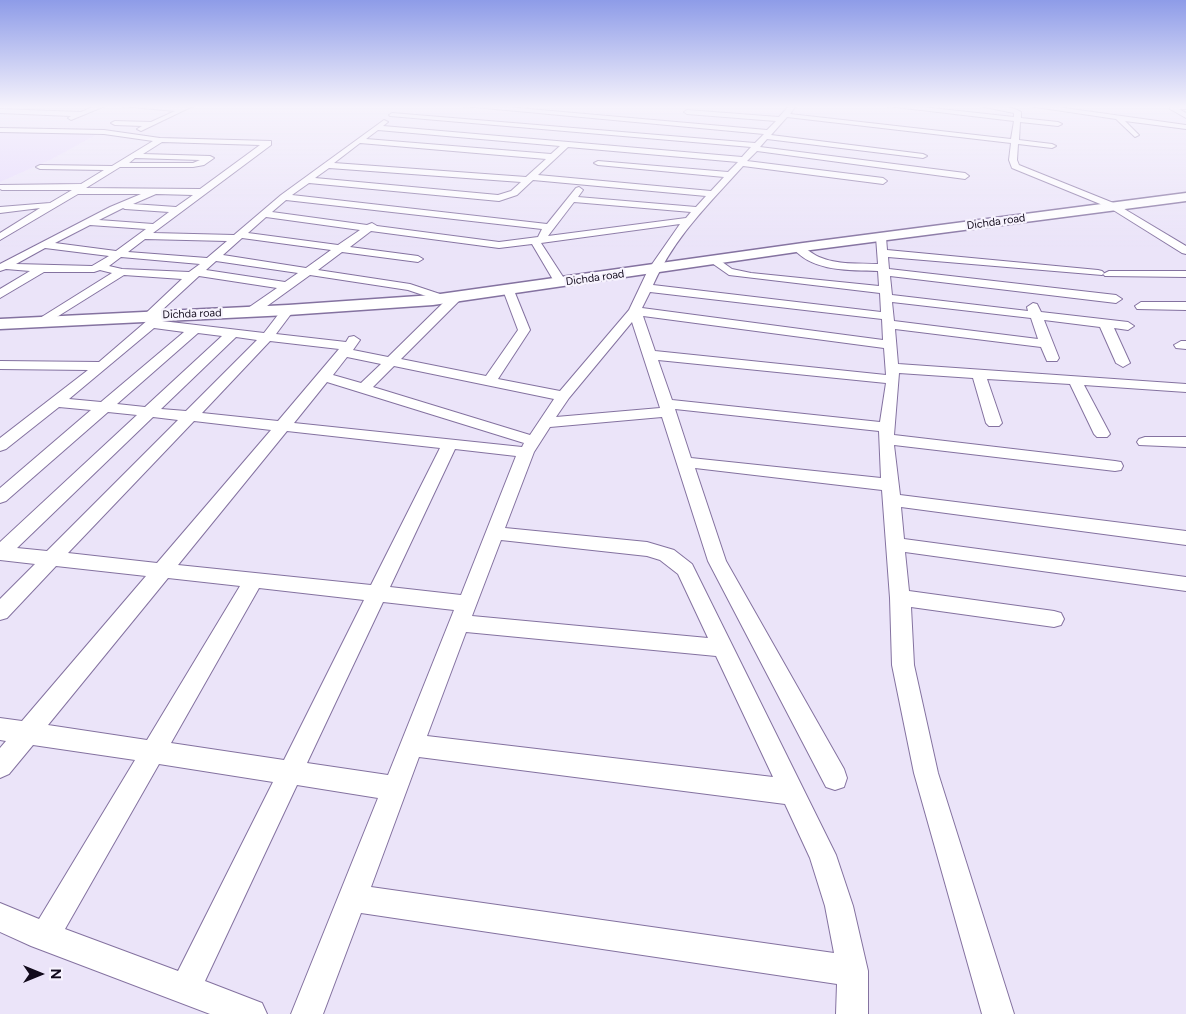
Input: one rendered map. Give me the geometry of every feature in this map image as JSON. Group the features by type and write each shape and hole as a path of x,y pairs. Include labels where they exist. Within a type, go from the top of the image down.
{"main road":[{"name":"Dichda road","path":"0,324 288,310 450,298 561,283 651,279 714,260 798,248 885,282 1113,206 1186,197"}],"street":[{"path":"0,237 138,153"},
{"path":"100,267 145,236 253,153"},
{"path":"0,446 102,366 154,318 194,274 284,197 328,164 348,153"},
{"path":"437,157 442,153"},
{"path":"505,153 553,157"},
{"path":"308,180 493,198 510,196 557,153"},
{"path":"640,167 655,153"},
{"path":"669,153 743,161 883,181"},
{"path":"307,1014 493,533 529,447 563,396 635,311 667,249 750,153"},
{"path":"801,153 965,176"},
{"path":"913,153 923,156"},
{"path":"1007,153 1014,154 1014,163 1019,168 1113,206 1186,251"},
{"path":"134,156 209,157 205,162"},
{"path":"113,169 193,165 205,162 240,164"},
{"path":"598,163 605,174 714,194"},
{"path":"328,164 586,182 605,174 640,167 730,176"},
{"path":"40,168 113,169 186,174"},
{"path":"204,175 223,176"},
{"path":"539,241 548,227 586,182"},
{"path":"2,187 204,192"},
{"path":"1,266 119,206 154,192"},
{"path":"284,197 548,227"},
{"path":"572,199 700,210"},
{"path":"252,312 408,201"},
{"path":"0,210 56,203"},
{"path":"119,206 179,210"},
{"path":"264,214 479,244 499,245 691,220"},
{"path":"87,222 157,226"},
{"path":"479,244 501,222"},
{"path":"145,236 238,236 418,259"},
{"path":"539,241 561,283"},
{"path":"43,245 119,254 211,259 309,271 410,286 450,298 364,388"},
{"path":"798,248 805,256 819,262 885,282 1047,344"},
{"path":"714,260 729,272 745,275 1026,289 1116,299"},
{"path":"1,266 42,269 88,269 100,267 122,272 194,274 289,286"},
{"path":"1018,267 1052,358"},
{"path":"651,279 885,282 1018,267 1103,273 1186,274"},
{"path":"0,294 42,269"},
{"path":"44,321 122,272"},
{"path":"885,282 1036,315 1128,326"},
{"path":"885,282 893,374 887,433 894,544 900,598 903,665 926,773 998,1014"},
{"path":"490,381 524,330 509,290"},
{"path":"1141,306 1186,306"},
{"path":"0,612 268,336 288,310"},
{"path":"635,311 890,345"},
{"path":"635,311 717,561 835,778"},
{"path":"154,318 196,328 348,346 391,361 563,396"},
{"path":"1105,323 1123,363"},
{"path":"0,497 196,328"},
{"path":"234,332 0,553 466,603"},
{"path":"0,766 348,346"},
{"path":"650,356 893,374 979,374 1186,388"},
{"path":"0,365 102,366"},
{"path":"979,374 994,423"},
{"path":"324,376 364,388 529,447"},
{"path":"1075,381 1102,434"},
{"path":"54,402 450,444 529,447"},
{"path":"545,423 667,408 887,433 1115,466"},
{"path":"0,426 24,426"},
{"path":"1145,442 1186,442"},
{"path":"185,989 450,444"},
{"path":"685,462 1186,538"},
{"path":"493,533 647,549 667,555 685,569 822,854 839,906 853,971 852,1014"},
{"path":"894,544 1186,584"},
{"path":"45,936 254,580"},
{"path":"900,598 1054,619"},
{"path":"458,623 723,648"},
{"path":"0,729 394,788"},
{"path":"411,745 792,792"},
{"path":"352,898 853,971"},
{"path":"0,917 45,936 251,1014"}],"shaded area":[{"path":"0,153 62,153 52,159 0,182"}]}
